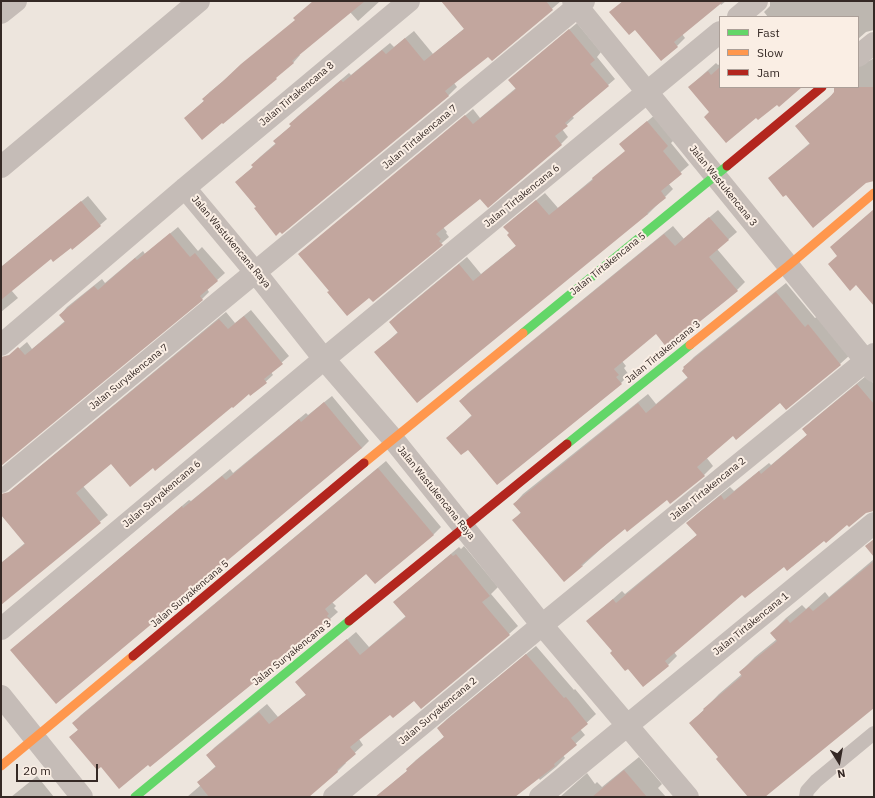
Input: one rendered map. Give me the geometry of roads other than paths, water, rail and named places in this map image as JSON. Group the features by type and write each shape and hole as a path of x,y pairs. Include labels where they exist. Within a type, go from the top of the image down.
{"street":[{"path":"1,14 16,1"},
{"path":"1,167 199,1"},
{"name":"Jalan Tirtakencana 8","path":"1,345 185,188 409,1"},
{"path":"739,16 757,1"},
{"name":"Jalan Wastukencana 3","path":"578,3 648,93 788,266 871,362"},
{"name":"Jalan Tirtakencana 7","path":"256,273 578,3"},
{"name":"Jalan Tirtakencana 6","path":"324,359 719,33"},
{"path":"859,55 874,43"},
{"name":"Jalan Tirtakencana 5","path":"393,439 821,88"},
{"name":"Jalan Wastukencana Raya","path":"185,188 256,273 324,359 393,439 542,625 688,797"},
{"name":"Jalan Tirtakencana 3","path":"464,526 788,266 874,193"},
{"name":"Jalan Suryakencana 7","path":"1,482 256,273"},
{"name":"Jalan Suryakencana 6","path":"1,629 324,359"},
{"name":"Jalan Tirtakencana 2","path":"542,625 871,362"},
{"name":"Jalan Suryakencana 5","path":"1,766 393,439"},
{"name":"Jalan Tirtakencana 1","path":"540,797 874,523"},
{"name":"Jalan Suryakencana 3","path":"135,797 464,526"},
{"name":"Jalan Suryakencana 2","path":"334,797 542,625"},
{"path":"1,696 82,797"}],"lane":[{"path":"806,797 807,791 816,781 874,733"}]}
